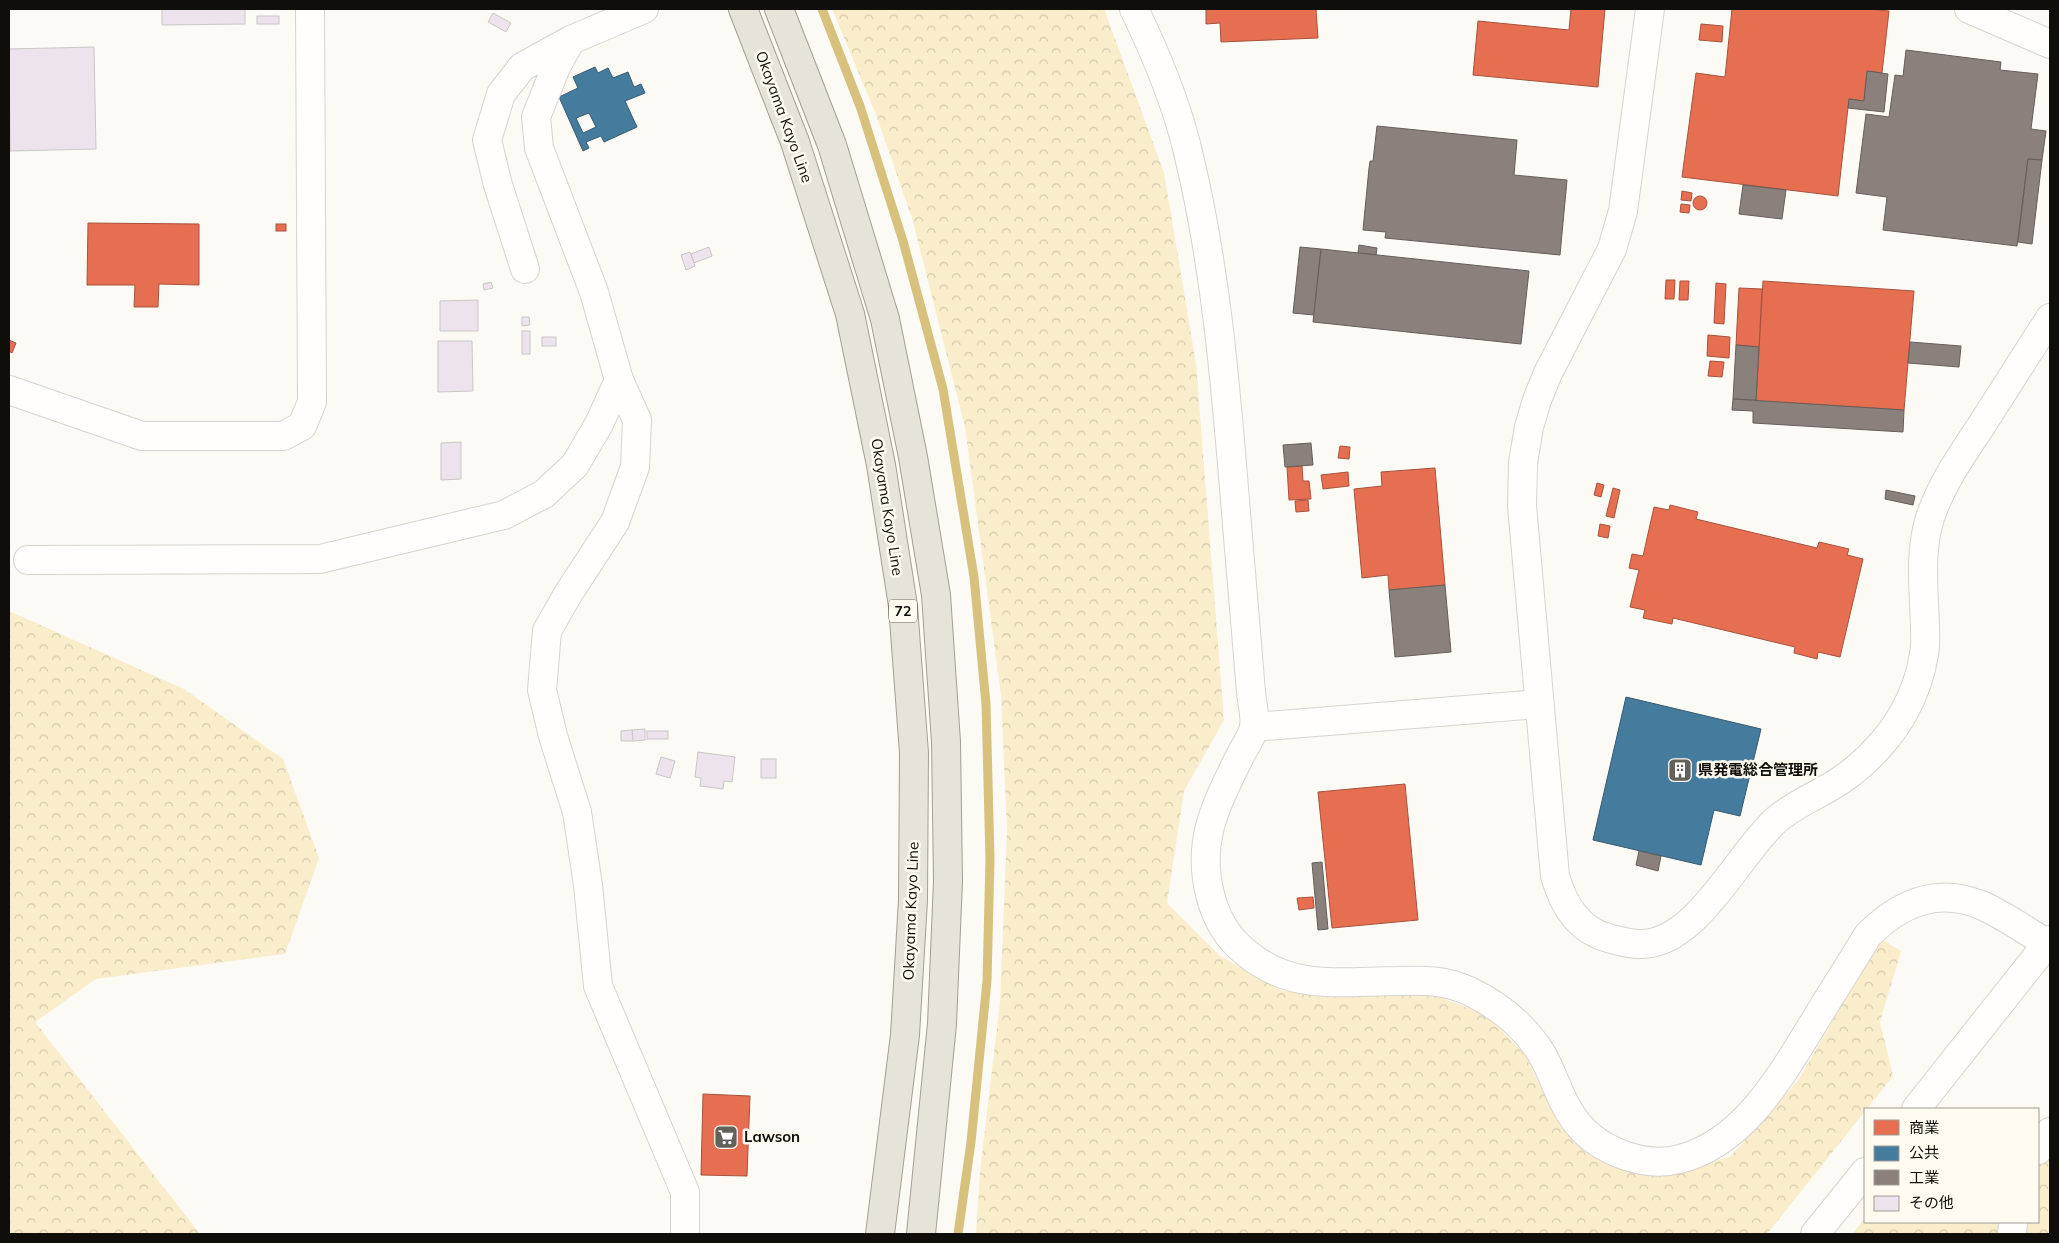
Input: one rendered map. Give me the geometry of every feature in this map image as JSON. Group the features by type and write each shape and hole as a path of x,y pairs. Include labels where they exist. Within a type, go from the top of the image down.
{"main road":[{"name":"Okayama Kayo Line","path":"743,9 795,142 850,314 881,465 903,606 914,753 913,900 905,1034 880,1234"},
{"name":"72","path":"779,9 832,145 885,319 913,457 936,595 946,742 948,881 942,1024 921,1234"}],"street":[{"path":"9,390 142,436 283,436 302,426 312,402 310,9"},
{"path":"525,269 498,185 487,140 501,94 522,67 571,40 644,9"},
{"path":"1134,9 1157,56 1185,141 1205,236 1222,354 1254,727 1216,807 1208,832 1204,854 1206,878 1219,922 1234,943 1253,960 1281,975 1306,982 1436,980 1467,990 1494,1005 1520,1025 1541,1051 1570,1114 1587,1134 1608,1148 1631,1158 1654,1161 1678,1160 1698,1152 1736,1127 1764,1098 1787,1065 1868,935 1882,921 1898,910 1920,901 1942,898 1964,899 1982,906 2049,942 1917,1108"},
{"path":"1650,9 1623,211 1612,249 1548,372 1529,427 1523,463 1522,506 1555,876 1561,897 1570,912 1584,926 1601,936 1622,942 1642,944 1676,933 1691,922 1704,908 1757,839 1777,820 1802,802 1844,779 1885,739 1902,716 1916,688 1925,653 1924,545 1930,519 1941,490 2050,318"},
{"path":"1969,9 2050,44"},
{"path":"571,40 556,67 536,118 539,148 594,292 619,380 637,420 635,467 615,522 568,594 547,631 542,690 553,736 577,812 588,885 598,986 685,1192 685,1234"},
{"path":"28,560 320,560 504,514 544,494 575,465 600,424 619,380"},
{"path":"1254,727 1539,704"},
{"path":"2039,1148 2050,1132"},
{"path":"1815,1234 1864,1173"}],"green space":[{"path":"832,9 1104,9 1164,173 1196,364 1224,720 1184,791 1167,903 1220,956 1282,991 1437,996 1486,1015 1525,1055 1560,1126 1596,1158 1660,1176 1730,1157 1799,1079 1880,938 1901,951 1880,1022 1893,1076 1867,1108 1864,1108 1864,1112 1767,1234 976,1234 980,1172 1000,1002 1007,831 1001,695 965,427 912,218 875,112"},
{"path":"9,611 184,689 283,759 319,858 285,954 96,979 35,1022 200,1234 9,1234"},
{"path":"2039,1135 2050,1144 2050,1234 1852,1234 1864,1219 1864,1223 2039,1223"}],"building: 商業":[{"path":"1206,9 1316,9 1318,38 1221,42 1220,23 1206,24"},
{"path":"1571,9 1605,9 1598,87 1473,75 1478,21 1569,30"},
{"path":"1732,9 1869,9 1889,11 1882,73 1867,71 1864,101 1849,99 1838,196 1682,177 1696,73 1725,77"},
{"path":"1701,24 1723,26 1722,42 1699,40"},
{"path":"1682,191 1692,193 1691,201 1681,200"},
{"path":"1700,196 1705,198 1707,203 1705,208 1700,210 1695,208 1693,203 1695,198"},
{"path":"1681,204 1690,205 1689,213 1680,212"},
{"path":"88,223 199,224 199,285 159,284 158,307 134,307 135,285 87,285"},
{"path":"276,224 286,224 286,231 276,231"},
{"path":"1666,280 1675,280 1674,299 1665,299"},
{"path":"1680,281 1689,281 1688,300 1679,300"},
{"path":"1763,281 1914,291 1904,410 1756,401"},
{"path":"1716,283 1726,284 1724,324 1714,323"},
{"path":"1739,288 1762,289 1759,347 1736,345"},
{"path":"1708,335 1730,337 1729,358 1707,356"},
{"path":"9,340 16,343 12,353 9,351"},
{"path":"1710,361 1724,362 1722,377 1708,376"},
{"path":"1340,446 1350,447 1349,459 1338,458"},
{"path":"1302,466 1303,481 1309,481 1311,499 1289,500 1287,467"},
{"path":"1435,468 1445,585 1389,590 1388,575 1362,578 1354,489 1382,486 1381,472"},
{"path":"1348,472 1349,486 1323,489 1321,475"},
{"path":"1597,483 1604,485 1601,497 1594,495"},
{"path":"1613,488 1620,490 1614,518 1606,516"},
{"path":"1308,500 1309,511 1296,512 1295,501"},
{"path":"1670,505 1698,512 1696,519 1817,548 1819,542 1849,549 1847,555 1863,559 1840,657 1818,652 1817,659 1794,653 1795,647 1673,618 1672,624 1643,618 1645,610 1630,607 1639,570 1629,568 1632,554 1643,556 1654,507 1669,510"},
{"path":"1600,524 1610,526 1608,538 1598,536"},
{"path":"1405,784 1418,920 1332,928 1318,792"},
{"path":"1313,897 1314,908 1299,910 1297,898"},
{"path":"703,1094 750,1096 747,1176 701,1175"}],"building: 公共":[{"path":"595,67 598,73 608,68 613,78 628,72 634,87 641,84 645,93 625,101 637,127 604,142 601,136 586,142 589,148 583,151 559,97 578,88 573,77","holes":["589,113 596,127 583,133 576,118"]},
{"name":"県発電総合管理所","path":"1626,697 1761,729 1740,816 1714,810 1701,865 1593,840"}],"building: 工業":[{"path":"1906,50 2001,62 2000,70 2038,74 2031,129 2046,131 2042,160 2028,159 2017,246 1883,230 1887,197 1856,193 1866,114 1889,117 1895,75 1903,76"},
{"path":"1867,71 1888,74 1884,112 1848,108 1849,99 1864,101"},
{"path":"1377,126 1517,140 1514,175 1567,180 1560,255 1385,238 1386,232 1363,230 1369,168 1370,161 1373,161"},
{"path":"2028,159 2042,160 2032,244 2018,242"},
{"path":"1743,185 1786,190 1782,219 1739,214"},
{"path":"1359,245 1377,248 1376,255 1358,253"},
{"path":"1300,247 1321,249 1314,315 1293,313"},
{"path":"1321,249 1529,271 1521,344 1313,322"},
{"path":"1910,342 1961,346 1959,367 1908,363"},
{"path":"1736,345 1759,347 1756,400 1733,399"},
{"path":"1733,399 1904,410 1903,432 1753,423 1753,411 1732,410"},
{"path":"1311,443 1313,465 1285,467 1283,445"},
{"path":"1886,490 1915,496 1913,505 1885,499"},
{"path":"1445,585 1451,652 1395,657 1389,590"},
{"path":"1639,851 1661,856 1658,871 1636,865"},
{"path":"1322,862 1328,929 1318,930 1312,863"}],"building: その他":[{"path":"162,9 245,9 245,24 162,25"},
{"path":"493,13 511,23 506,32 488,22"},
{"path":"257,16 279,16 279,24 257,24"},
{"path":"94,47 96,149 10,151 9,49"},
{"path":"709,247 712,256 694,263 691,254"},
{"path":"690,252 695,266 686,270 681,255"},
{"path":"491,282 493,288 484,290 483,284"},
{"path":"478,300 478,331 440,331 440,301"},
{"path":"522,317 529,317 530,325 522,326"},
{"path":"522,331 530,331 530,354 522,354"},
{"path":"542,337 556,337 556,346 542,346"},
{"path":"438,341 472,341 473,391 438,392"},
{"path":"461,442 461,479 441,480 441,443"},
{"path":"645,729 645,740 633,741 632,730"},
{"path":"632,730 633,741 621,741 621,731"},
{"path":"647,731 668,731 668,739 647,739"},
{"path":"698,752 735,757 732,782 724,781 723,789 700,786 701,778 695,777"},
{"path":"661,757 675,761 670,778 656,774"},
{"path":"761,759 776,759 776,778 761,778"}],"waterway":[{"path":"822,9 860,106 903,241 943,389 974,577 986,704 990,859 987,981 971,1142 958,1234"}],"place":[{"name":"県発電総合管理所","path":"1680,770"},
{"name":"Lawson","path":"726,1137"}]}
